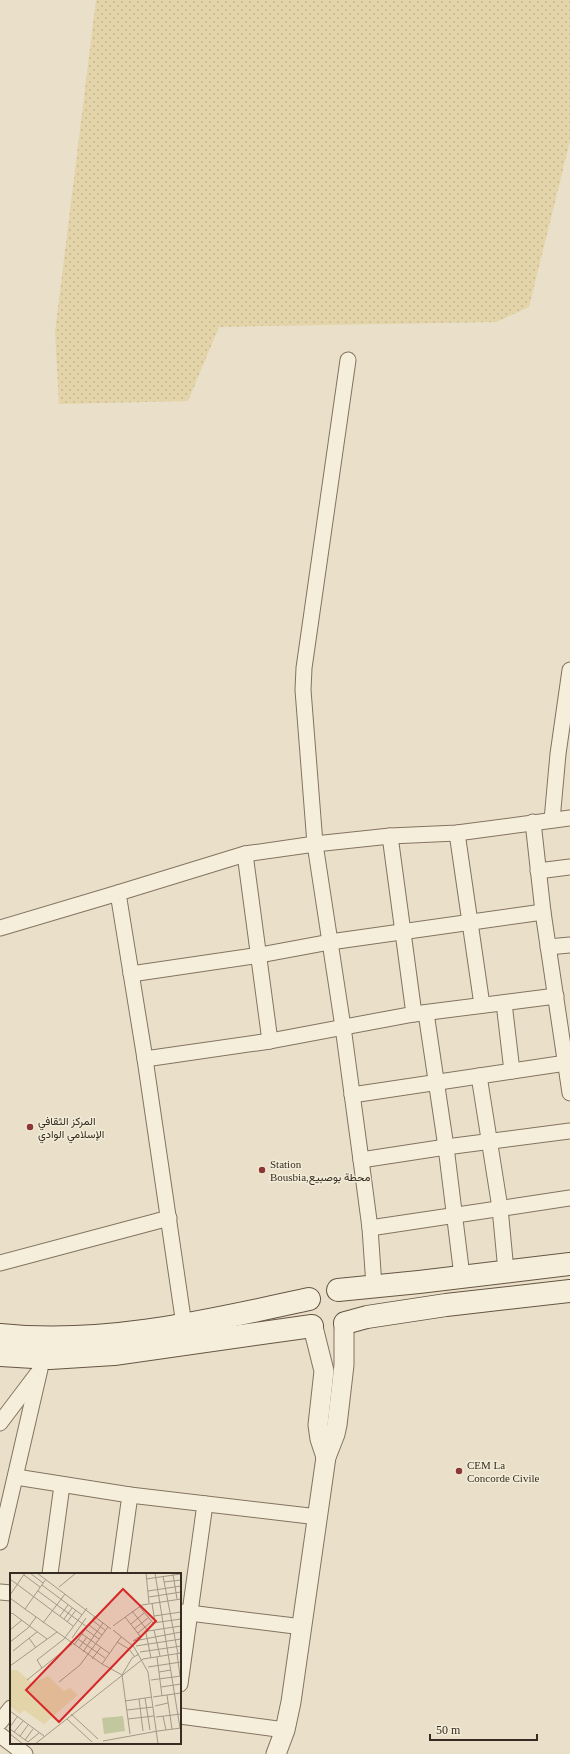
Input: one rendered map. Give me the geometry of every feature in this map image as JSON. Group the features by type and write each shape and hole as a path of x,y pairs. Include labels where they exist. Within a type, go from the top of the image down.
{"main road":[{"path":"0,1335 31,1338 72,1338 184,1326 309,1299 319,1290 325,1288 338,1290 570,1264"},
{"path":"338,1290 347,1299 349,1305 350,1312 345,1324"},
{"path":"309,1299 306,1316 312,1326 319,1331 332,1332 345,1324 367,1317 446,1305 570,1291"},
{"path":"0,1355 45,1363 312,1326"}],"street":[{"path":"348,360 304,668 303,690 314,844 343,1027 370,1228 374,1286"},
{"path":"552,820 558,754 570,670"},
{"path":"0,928 245,854 314,844 390,836 457,833 570,818"},
{"path":"533,822 542,912 570,1093"},
{"path":"457,833 482,1005"},
{"path":"390,836 402,933 437,1083 462,1276"},
{"path":"245,854 260,955 270,1041"},
{"path":"538,871 570,867"},
{"path":"118,893 145,1059 184,1326"},
{"path":"131,974 260,955 330,942 542,912"},
{"path":"548,947 570,944"},
{"path":"145,1059 270,1041 420,1013 556,996"},
{"path":"504,1003 512,1071"},
{"path":"352,1095 566,1063"},
{"path":"479,1076 500,1208 506,1271"},
{"path":"361,1160 446,1146 570,1131"},
{"path":"370,1228 570,1198"},
{"path":"0,1263 169,1218"},
{"path":"276,1754 285,1730 292,1702 326,1456 337,1425 344,1365 345,1324"},
{"path":"312,1326 324,1371 318,1425 320,1439 326,1456"},
{"path":"0,1423 45,1363"},
{"path":"0,1542 45,1363"},
{"path":"16,1477 130,1495 318,1517"},
{"path":"50,1573 62,1485"},
{"path":"119,1573 130,1495"},
{"path":"181,1670 185,1612 206,1504"},
{"path":"0,1592 10,1593"},
{"path":"185,1612 303,1627"},
{"path":"0,1722 10,1709"},
{"path":"181,1716 285,1730"},
{"path":"0,1735 10,1743"},
{"path":"12,1744 25,1754"}],"sand":[{"path":"96,0 570,0 570,141 529,307 496,322 219,327 188,401 59,404 55,332"}],"place":[{"name":"المركز الثقافي الإسلامي الوادي","path":"30,1127"},
{"name":"Station Bousbia,محطة بوصبيع","path":"262,1170"},
{"name":"CEM La Concorde Civile","path":"459,1471"}]}
